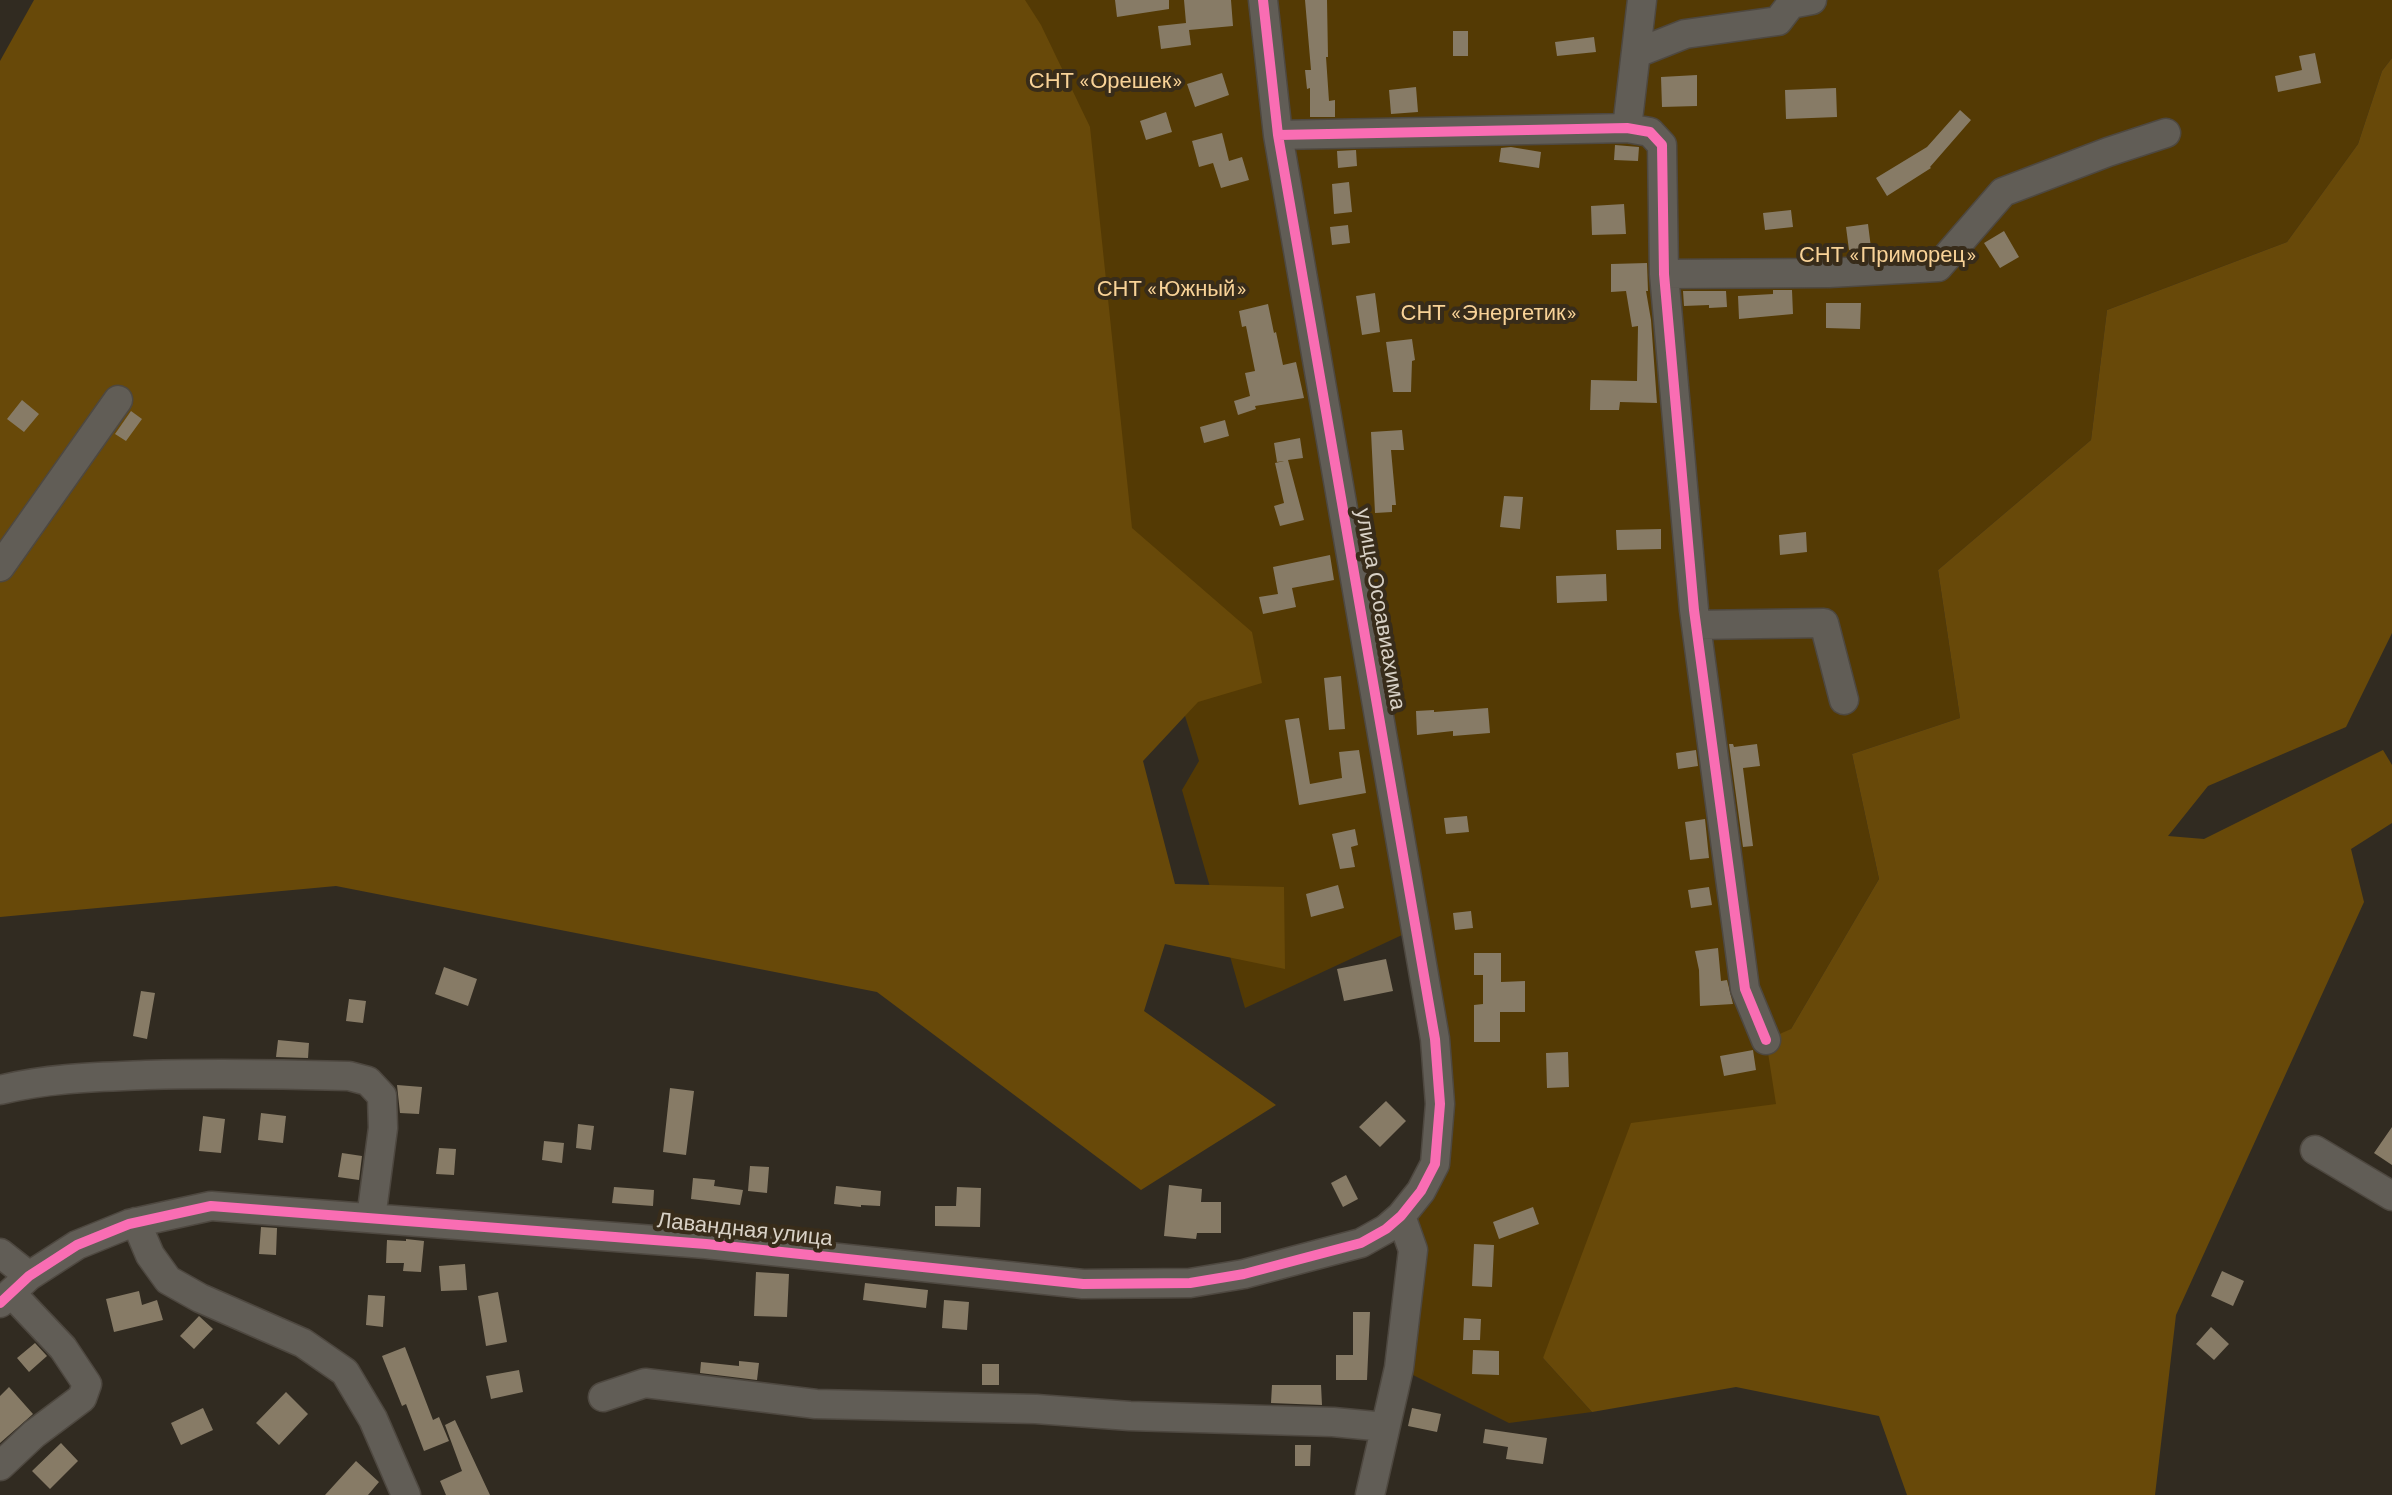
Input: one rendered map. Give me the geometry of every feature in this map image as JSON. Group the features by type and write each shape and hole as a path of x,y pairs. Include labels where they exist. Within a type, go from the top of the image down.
{"street":[{"name":"улица Осоавиахима","path":"1263,0 1278,135 1435,1039 1440,1104 1435,1164 1421,1191 1401,1216"},
{"path":"1627,128 1642,0"},
{"path":"1637,53 1685,34 1778,21 1798,1"},
{"path":"1278,135 1627,128 1650,132 1662,145 1664,274 1696,625 1745,989 1766,1040"},
{"path":"1664,274 1829,273 1938,267 2003,192 2166,133"},
{"path":"0,567 118,400"},
{"path":"1696,625 1824,623 1844,700"},
{"path":"0,1090 87,1077 211,1073 349,1076 368,1081 382,1096 383,1128 371,1218"},
{"path":"2315,1150 2392,1196"},
{"name":"Лавандная улица","path":"13,1291 77,1245 136,1222 211,1206 706,1244 1083,1284 1141,1285 1203,1281 1325,1254 1361,1243 1401,1216"},
{"path":"1370,1495 1399,1368 1413,1250 1401,1216"},
{"path":"136,1222 150,1255 168,1280 200,1298 303,1343 345,1372 373,1419 406,1495"},
{"path":"0,1253 13,1291 63,1348 87,1384 82,1398 34,1434 0,1466"},
{"path":"603,1397 645,1383 816,1404 1036,1409 1385,1427"}],"green space":[{"path":"988,0 2392,0 2392,58 2382,71 2358,144 2287,242 2107,310 2091,440 1938,570 1960,718 1852,754 1879,879 1791,1029 1776,1104 1543,1358 1592,1412 1509,1423 1399,1368 1401,1216 1435,1164 1415,929 1245,1008 1182,790 1199,761 1100,442"}],"shaded area":[{"path":"34,0 1025,0 1041,25 1090,127 1132,528 1252,632 1262,683 1198,702 1143,761 1175,884 1284,887 1285,969 1165,944 1144,1011 1276,1105 1141,1190 877,992 336,886 0,917 0,61"},
{"path":"2392,58 2392,633 2346,727 2208,786 2168,836 2204,839 2383,750 2392,765 2392,823 2351,849 2364,902 2176,1315 2155,1495 1907,1495 1879,1416 1736,1387 1592,1412 1543,1358 1631,1123 1776,1104 1766,1040 1791,1029 1879,879 1852,754 1960,718 1938,570 2091,440 2107,310 2287,242 2358,144 2382,71"}],"building":[{"path":"1115,0 1169,0 1169,9 1117,17"},
{"path":"1184,0 1231,0 1233,26 1189,30 1191,45 1161,49 1158,26 1186,23"},
{"path":"1305,0 1327,0 1329,101 1335,100 1335,117 1310,117 1310,88 1307,89 1305,70 1311,70"},
{"path":"1453,31 1468,31 1468,56 1453,56"},
{"path":"1594,37 1596,52 1557,56 1555,42"},
{"path":"2315,53 2321,83 2278,92 2275,76 2302,70 2299,56"},
{"path":"1222,73 1229,95 1195,107 1187,84"},
{"path":"1697,75 1697,106 1662,107 1661,77"},
{"path":"1416,87 1418,112 1391,114 1389,90"},
{"path":"1836,88 1837,117 1786,119 1785,90"},
{"path":"1960,110 1971,120 1931,168 1887,196 1876,178 1927,147"},
{"path":"1166,112 1172,132 1146,140 1140,121"},
{"path":"1222,133 1229,161 1242,157 1249,180 1221,188 1213,163 1199,167 1192,141"},
{"path":"1615,145 1639,147 1638,161 1614,160"},
{"path":"1501,148 1541,152 1539,168 1499,162"},
{"path":"1356,150 1357,166 1338,168 1337,151"},
{"path":"1349,182 1352,212 1334,214 1332,184"},
{"path":"1624,204 1626,234 1592,235 1591,206"},
{"path":"1791,210 1793,227 1765,230 1763,213"},
{"path":"1868,224 1871,248 1849,250 1846,227"},
{"path":"1348,225 1350,243 1332,245 1330,227"},
{"path":"2004,231 2019,257 2000,268 1984,243"},
{"path":"1647,263 1646,291 1657,403 1620,402 1619,410 1590,410 1591,380 1637,381 1638,326 1632,327 1626,291 1611,292 1611,264"},
{"path":"1773,290 1792,290 1793,314 1739,319 1738,296 1773,294"},
{"path":"1683,291 1726,291 1727,307 1684,306"},
{"path":"1375,293 1380,332 1362,335 1356,296"},
{"path":"1826,303 1861,303 1860,329 1826,328"},
{"path":"1268,304 1283,365 1296,362 1304,398 1255,406 1256,409 1238,415 1234,401 1250,396 1245,373 1255,371 1246,326 1242,327 1239,311"},
{"path":"1412,339 1415,360 1412,361 1411,392 1393,392 1386,342"},
{"path":"22,400 39,414 24,432 7,419"},
{"path":"131,411 142,419 126,441 115,434"},
{"path":"1225,420 1229,436 1204,443 1200,427"},
{"path":"1402,430 1404,450 1391,450 1396,505 1392,505 1392,512 1375,513 1371,432"},
{"path":"1300,438 1303,458 1288,460 1304,520 1280,526 1274,506 1284,503 1275,463 1284,461 1277,462 1274,443"},
{"path":"1504,496 1523,497 1520,529 1500,527"},
{"path":"1661,529 1661,549 1617,550 1616,530"},
{"path":"1806,532 1807,552 1780,555 1779,535"},
{"path":"1330,555 1334,580 1292,588 1296,607 1263,614 1259,597 1278,594 1273,567"},
{"path":"1606,574 1607,601 1557,603 1556,576"},
{"path":"1341,676 1345,729 1329,730 1324,678"},
{"path":"1488,708 1490,733 1453,736 1453,731 1417,735 1416,711"},
{"path":"1299,718 1310,784 1342,778 1339,752 1359,750 1366,793 1299,805 1285,720"},
{"path":"1729,744 1734,747 1757,744 1760,766 1743,768 1753,846 1743,847"},
{"path":"1696,750 1698,766 1678,769 1676,753"},
{"path":"1467,816 1469,832 1446,834 1444,818"},
{"path":"1705,819 1709,858 1690,860 1685,822"},
{"path":"1355,829 1358,845 1351,847 1355,867 1340,869 1332,834"},
{"path":"1338,885 1344,908 1311,917 1306,894"},
{"path":"1709,887 1712,905 1691,908 1688,890"},
{"path":"1471,911 1473,928 1455,930 1453,913"},
{"path":"1718,948 1721,981 1727,980 1733,1004 1700,1006 1695,951"},
{"path":"1474,953 1501,953 1501,982 1525,981 1525,1012 1500,1012 1500,1042 1474,1042 1474,1005 1483,1004 1483,975 1474,975"},
{"path":"1386,959 1393,991 1344,1001 1337,969"},
{"path":"444,967 477,979 468,1006 435,994"},
{"path":"141,991 155,993 147,1039 133,1036"},
{"path":"349,999 366,1001 363,1023 346,1021"},
{"path":"278,1040 309,1043 308,1058 276,1057"},
{"path":"1753,1050 1756,1070 1724,1076 1720,1056"},
{"path":"1568,1052 1569,1087 1547,1088 1546,1053"},
{"path":"397,1085 422,1087 419,1114 400,1113"},
{"path":"670,1088 694,1091 686,1155 663,1152"},
{"path":"1386,1101 1406,1121 1380,1147 1359,1127"},
{"path":"261,1113 286,1116 283,1143 258,1140"},
{"path":"203,1116 225,1119 221,1153 199,1151"},
{"path":"578,1124 594,1126 591,1150 576,1148"},
{"path":"2392,1127 2392,1165 2374,1153"},
{"path":"544,1141 564,1143 562,1163 542,1160"},
{"path":"439,1148 456,1149 454,1175 436,1174"},
{"path":"342,1153 362,1156 359,1180 338,1177"},
{"path":"750,1166 769,1167 767,1193 748,1191"},
{"path":"1346,1175 1358,1199 1343,1207 1331,1183"},
{"path":"693,1178 715,1180 714,1186 743,1190 740,1205 691,1199"},
{"path":"1169,1185 1202,1189 1201,1202 1221,1202 1221,1233 1197,1233 1196,1239 1164,1236"},
{"path":"836,1186 881,1191 880,1206 834,1204"},
{"path":"614,1187 654,1190 653,1206 612,1203"},
{"path":"957,1187 981,1188 980,1227 935,1226 935,1206 956,1206"},
{"path":"1533,1207 1539,1224 1499,1239 1493,1222"},
{"path":"261,1227 277,1228 276,1255 259,1254"},
{"path":"387,1240 424,1241 421,1272 403,1271 404,1263 386,1263"},
{"path":"1474,1244 1494,1245 1492,1287 1472,1286"},
{"path":"465,1264 467,1290 441,1291 439,1266"},
{"path":"2222,1271 2244,1281 2233,1306 2211,1296"},
{"path":"756,1272 789,1274 787,1317 754,1316"},
{"path":"865,1283 928,1290 926,1308 863,1300"},
{"path":"139,1291 142,1305 157,1300 163,1320 114,1332 106,1299"},
{"path":"498,1292 507,1342 486,1346 478,1296"},
{"path":"368,1295 385,1296 383,1327 366,1325"},
{"path":"944,1300 969,1302 967,1330 942,1328"},
{"path":"1353,1312 1370,1312 1367,1380 1336,1380 1336,1355 1353,1355"},
{"path":"199,1316 213,1329 194,1349 180,1336"},
{"path":"1464,1318 1481,1319 1480,1340 1463,1340"},
{"path":"2211,1327 2229,1344 2214,1360 2196,1344"},
{"path":"35,1343 47,1356 29,1372 17,1358"},
{"path":"405,1347 433,1420 439,1417 449,1441 424,1451 406,1404 402,1406 382,1356"},
{"path":"1473,1350 1499,1351 1499,1375 1472,1374"},
{"path":"739,1361 759,1363 757,1380 700,1373 701,1362 739,1366"},
{"path":"982,1364 999,1364 999,1385 982,1385"},
{"path":"519,1370 523,1392 491,1399 486,1376"},
{"path":"1272,1385 1321,1385 1322,1405 1271,1403"},
{"path":"9,1387 33,1414 0,1443 0,1396"},
{"path":"286,1392 308,1414 279,1445 256,1423"},
{"path":"203,1408 213,1430 181,1445 171,1423"},
{"path":"1412,1408 1441,1414 1437,1432 1408,1426"},
{"path":"455,1420 490,1495 446,1495 440,1481 462,1471 445,1425"},
{"path":"1485,1429 1547,1438 1543,1464 1506,1459 1508,1447 1483,1443"},
{"path":"61,1443 78,1461 50,1489 32,1471"},
{"path":"1295,1445 1311,1445 1310,1466 1295,1466"},
{"path":"356,1461 379,1482 368,1495 325,1495"}],"cycle path":[{"path":"0,1303 29,1276 77,1245 129,1224 211,1206 706,1244 1083,1284 1190,1283 1244,1274 1361,1243 1401,1216 1421,1191 1435,1164 1440,1104 1435,1039 1278,135 1263,0"},
{"path":"1278,135 1627,128 1650,132 1662,145 1664,274 1694,610 1745,989 1766,1040"}],"park label":[{"name":"СНТ «Орешек»","path":"1106,81"},
{"name":"СНТ «Приморец»","path":"1888,255"},
{"name":"СНТ «Южный»","path":"1172,289"},
{"name":"СНТ «Энергетик»","path":"1489,313"}]}
